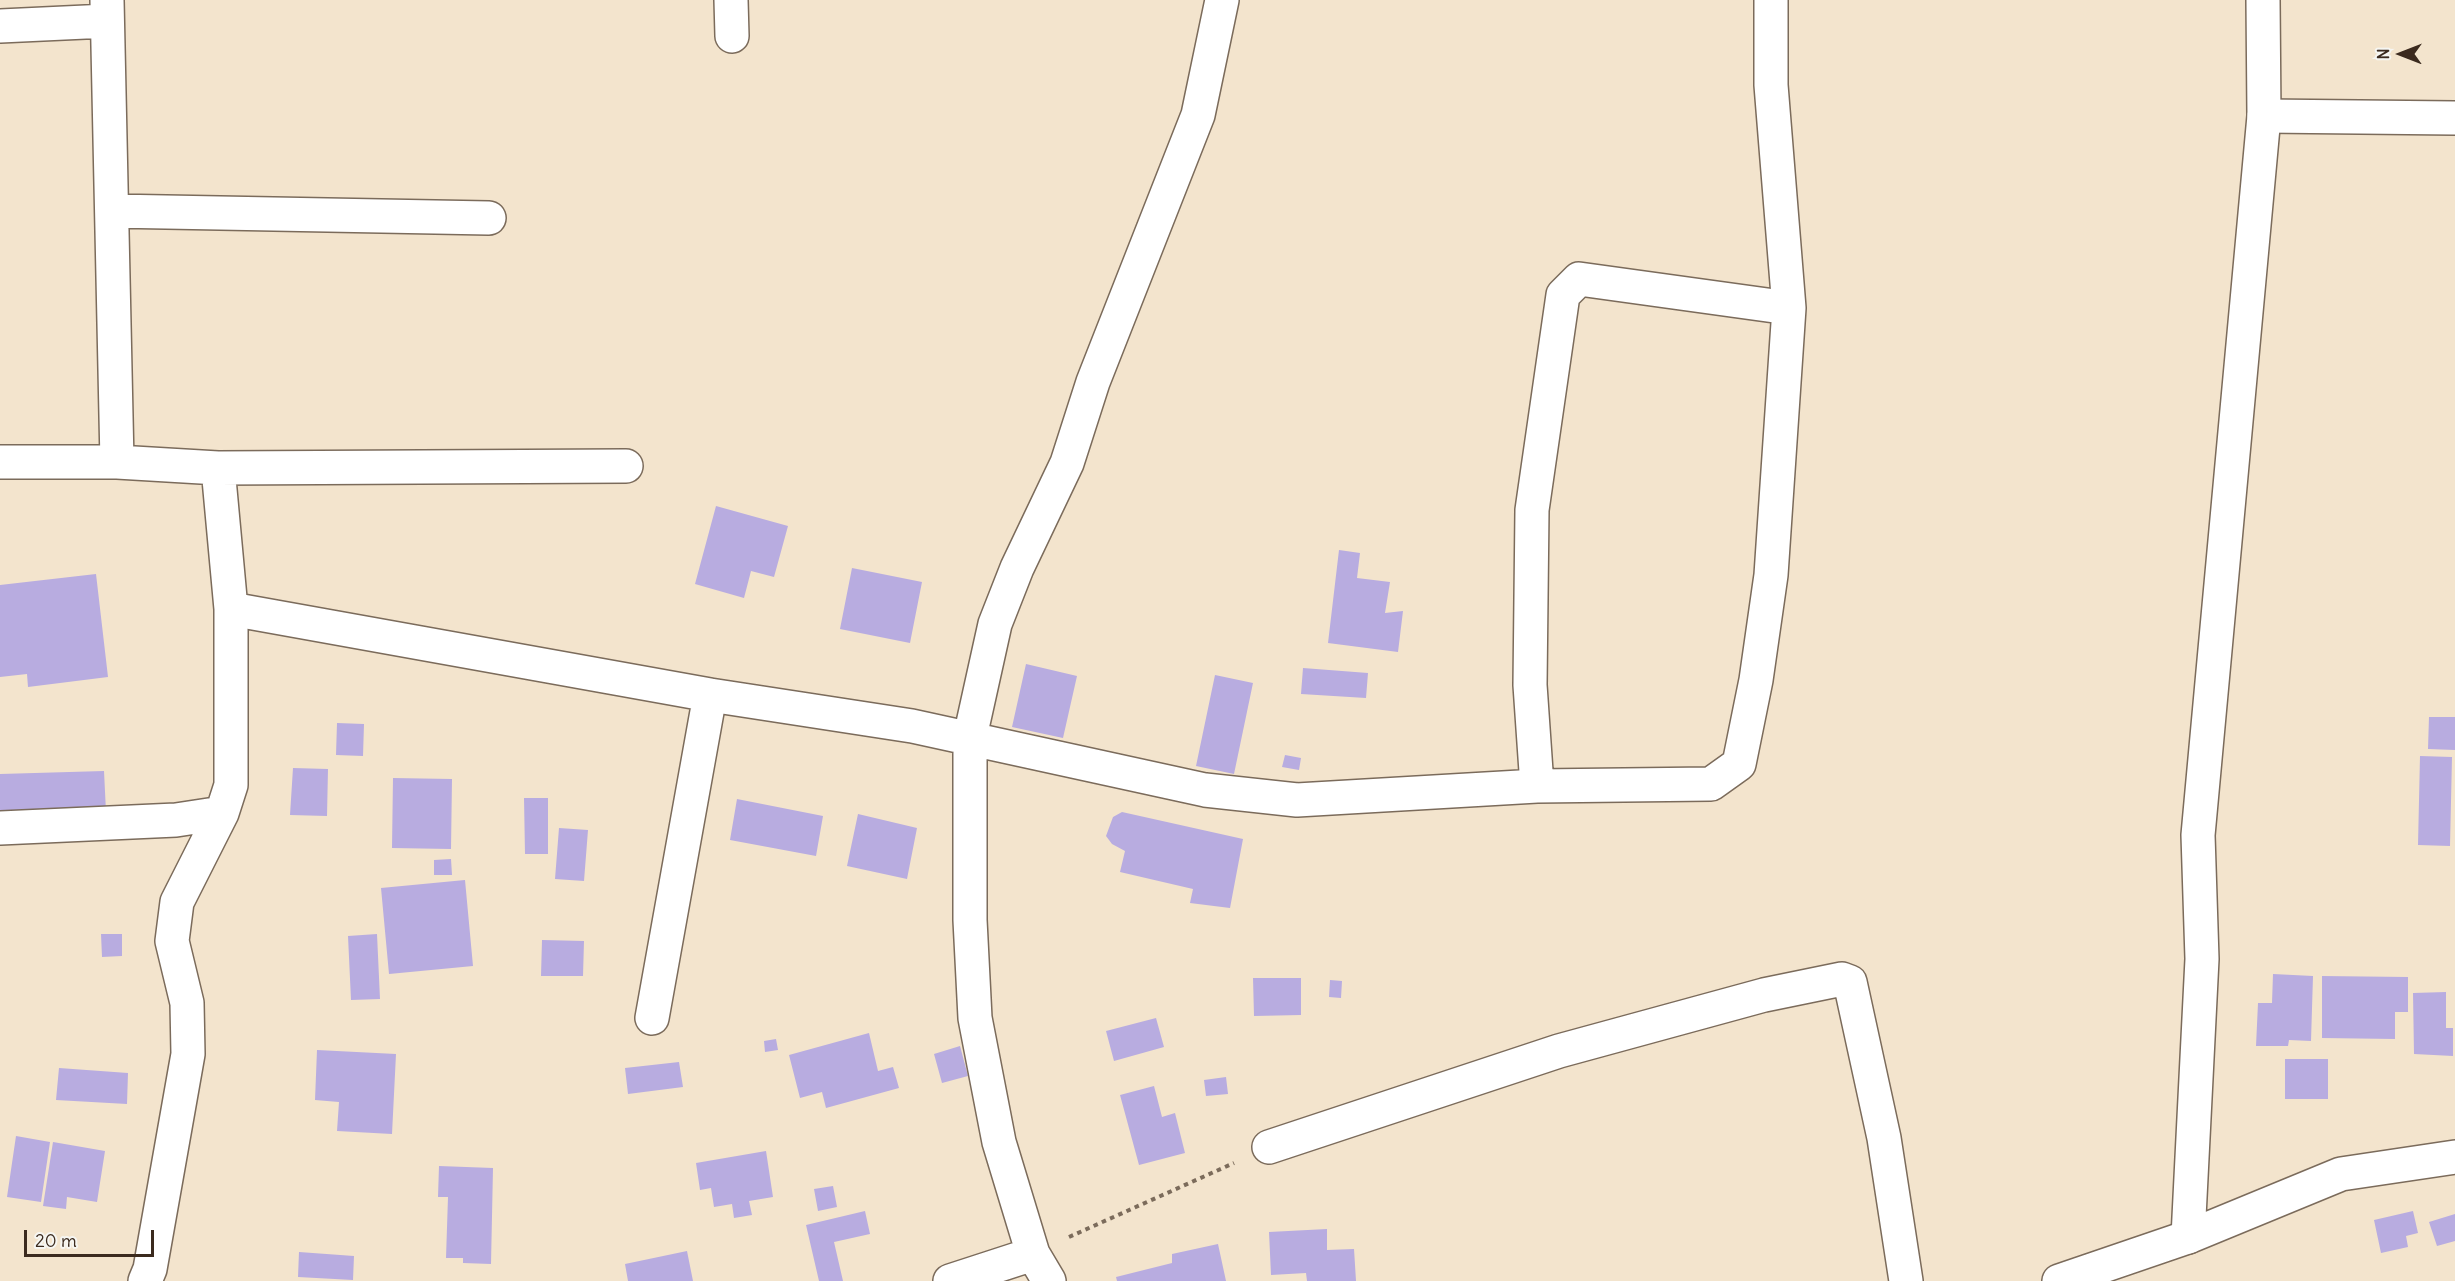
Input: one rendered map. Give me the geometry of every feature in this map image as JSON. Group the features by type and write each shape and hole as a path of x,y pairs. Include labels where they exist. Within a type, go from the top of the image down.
{"street":[{"path":"731,0 732,36"},
{"path":"1049,1281 1033,1254 999,1142 975,1018 970,920 970,737 995,624 1017,568 1067,463 1107,343 1198,115 1222,0"},
{"path":"231,609 710,694 970,737 1205,790 1297,800 1398,792 1537,786 1711,784 1739,764 1756,680 1771,575 1789,308 1770,85 1772,0"},
{"path":"2188,1237 2202,959 2198,835 2264,116 2263,0"},
{"path":"0,26 107,10 117,462"},
{"path":"2264,116 2455,118"},
{"path":"111,211 489,218"},
{"path":"1537,786 1530,685 1532,510 1563,295 1579,279 1789,308"},
{"path":"0,462 117,462 218,468 626,466"},
{"path":"145,1281 150,1269 188,1054 187,1003 172,941 177,902 222,813 231,785 231,609 218,468"},
{"path":"652,1018 710,694"},
{"path":"0,828 176,820 222,813"},
{"path":"1269,1147 1559,1051 1764,995 1842,979 1850,982 1884,1138 1906,1281"},
{"path":"2059,1281 2188,1237 2341,1174 2455,1157"},
{"path":"950,1281 1033,1254"}],"path":[{"path":"1033,1254 1269,1147"}],"building":[{"path":"716,506 788,526 774,577 751,571 744,598 695,584"},
{"path":"1339,550 1360,553 1357,578 1390,582 1385,613 1403,611 1398,652 1328,643"},
{"path":"852,568 922,582 910,643 840,629"},
{"path":"96,574 108,677 28,687 27,674 0,677 0,585"},
{"path":"1026,664 1077,676 1063,738 1012,727"},
{"path":"1303,668 1368,673 1366,698 1301,694"},
{"path":"1215,675 1253,683 1234,774 1196,766"},
{"path":"2429,717 2455,717 2455,750 2428,749"},
{"path":"337,723 364,724 363,756 336,755"},
{"path":"1285,755 1301,758 1299,770 1282,767"},
{"path":"2420,756 2452,757 2450,846 2418,845"},
{"path":"293,768 328,769 327,816 290,815"},
{"path":"104,771 106,812 0,815 0,774"},
{"path":"393,778 452,779 451,849 392,848"},
{"path":"524,798 548,798 548,854 525,854"},
{"path":"737,799 823,816 816,856 730,840"},
{"path":"1122,812 1243,839 1230,908 1190,903 1193,889 1120,872 1125,851 1112,844 1106,836 1113,817"},
{"path":"858,814 917,828 907,879 847,866"},
{"path":"559,828 588,830 584,881 555,879"},
{"path":"451,859 452,875 434,875 434,860"},
{"path":"465,880 473,966 389,974 381,888"},
{"path":"101,934 122,934 122,956 102,957"},
{"path":"377,934 380,999 351,1000 348,936"},
{"path":"542,940 584,941 583,976 541,976"},
{"path":"2273,974 2313,976 2311,1041 2289,1040 2288,1046 2256,1046 2258,1003 2272,1003"},
{"path":"2322,976 2408,977 2408,1012 2395,1012 2395,1039 2322,1038"},
{"path":"1253,978 1301,978 1301,1015 1254,1016"},
{"path":"1330,980 1342,981 1341,998 1329,997"},
{"path":"2446,992 2446,1028 2453,1028 2453,1056 2414,1054 2413,993"},
{"path":"1156,1018 1164,1047 1114,1061 1106,1031"},
{"path":"869,1033 878,1071 893,1067 899,1088 826,1108 822,1092 800,1098 789,1055"},
{"path":"776,1039 778,1050 765,1052 764,1041"},
{"path":"960,1046 968,1076 942,1083 934,1054"},
{"path":"317,1050 396,1054 392,1134 337,1131 339,1102 315,1100"},
{"path":"2285,1059 2328,1059 2328,1099 2285,1099"},
{"path":"679,1062 683,1087 628,1094 625,1068"},
{"path":"59,1068 128,1073 127,1104 56,1100"},
{"path":"1226,1077 1228,1094 1206,1096 1204,1080"},
{"path":"1154,1086 1162,1117 1175,1113 1185,1153 1139,1165 1120,1095"},
{"path":"16,1136 50,1142 41,1202 7,1197"},
{"path":"53,1142 105,1151 97,1202 67,1197 66,1209 43,1206"},
{"path":"766,1151 773,1197 749,1201 752,1215 734,1218 732,1204 714,1207 711,1188 700,1190 696,1163"},
{"path":"439,1166 493,1168 491,1264 463,1263 463,1258 446,1258 448,1197 438,1197"},
{"path":"833,1186 837,1207 818,1211 814,1189"},
{"path":"865,1211 870,1234 834,1242 843,1281 819,1281 806,1225"},
{"path":"2413,1211 2418,1233 2406,1236 2408,1247 2381,1253 2374,1220"},
{"path":"2455,1214 2455,1241 2437,1246 2429,1222"},
{"path":"1327,1229 1327,1250 1354,1249 1356,1281 1307,1281 1306,1273 1271,1275 1269,1232"},
{"path":"1218,1244 1226,1281 1117,1281 1116,1277 1172,1263 1172,1254"},
{"path":"687,1251 693,1281 628,1281 625,1264"},
{"path":"299,1252 354,1256 353,1280 298,1277"}]}
